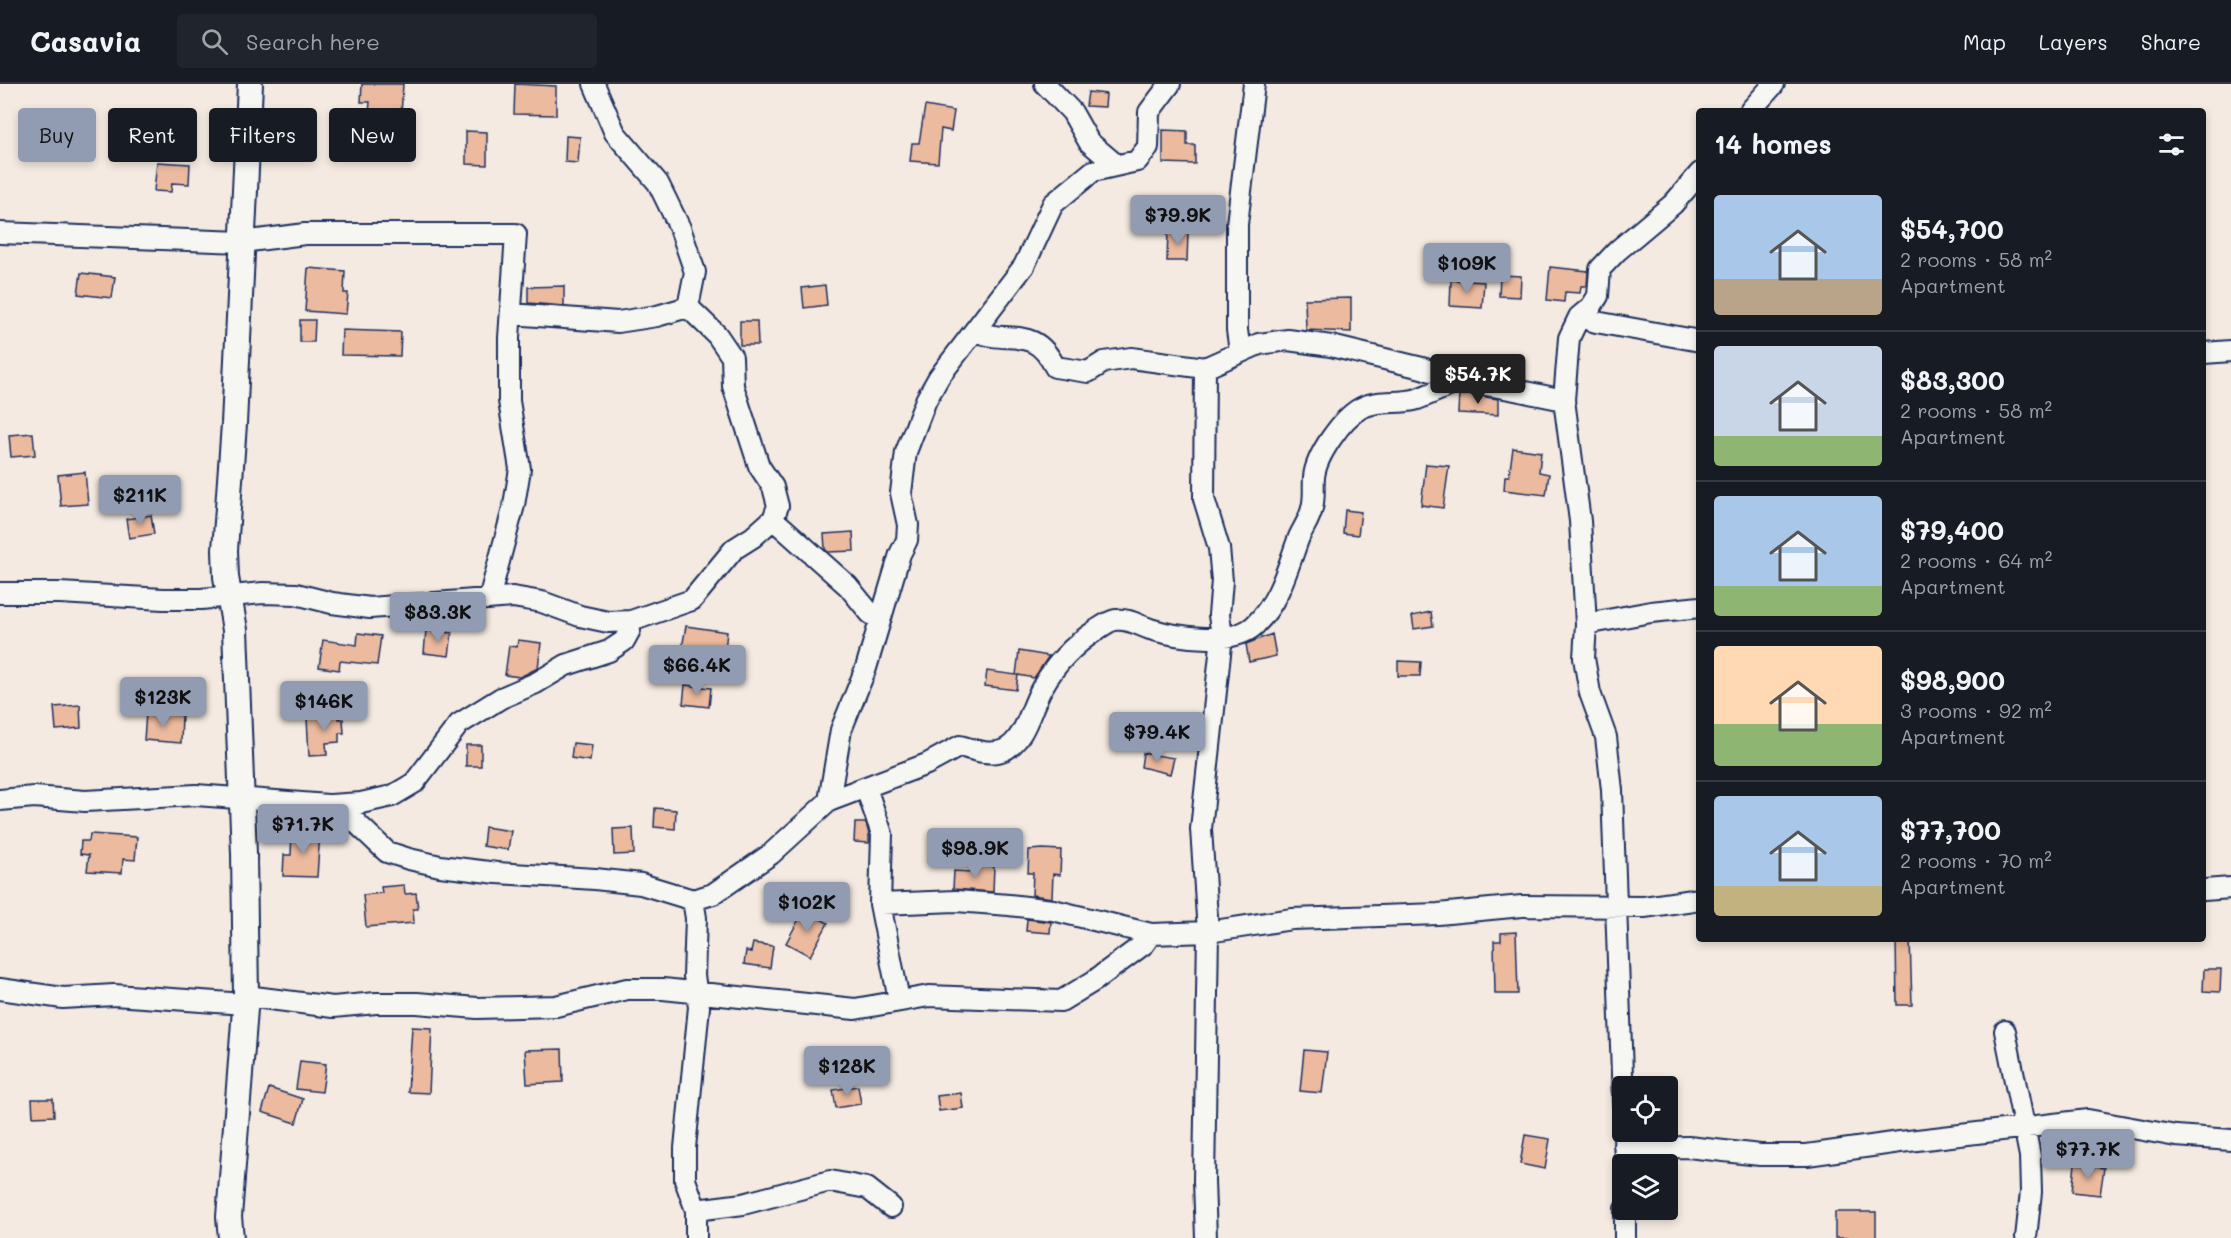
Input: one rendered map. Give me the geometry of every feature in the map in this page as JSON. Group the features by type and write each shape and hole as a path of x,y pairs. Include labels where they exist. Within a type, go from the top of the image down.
{"street":[{"path":"231,1238 229,1217 245,1000 235,630 226,576 225,550 234,424 250,84"},
{"path":"594,84 615,134 658,183 680,228 695,272 688,307"},
{"path":"1045,84 1072,112 1089,142 1115,164"},
{"path":"829,801 841,730 866,668 900,554 907,540 908,525 901,493 906,452 931,392 939,377 1024,266 1041,234 1053,204 1094,171 1115,164 1137,161 1148,147 1149,112 1170,84"},
{"path":"1240,352 1237,309 1237,224 1254,84"},
{"path":"1753,108 1774,84"},
{"path":"1622,1076 1612,790 1605,737 1590,693 1584,658 1586,624 1580,521 1564,400 1569,338 1579,317 1591,307 1598,296 1600,269 1617,251 1673,204 1696,178"},
{"path":"0,233 242,242 305,234 516,234 508,401 520,469 514,505 489,599"},
{"path":"511,314 618,322 657,316 688,307"},
{"path":"0,593 60,593 163,599 231,597 263,593 296,594 332,603 370,608 513,597 542,602 580,616 608,622 631,621 692,600 734,549 774,519 778,506 773,487 759,466 733,386 732,357 717,335 688,307"},
{"path":"1579,317 1696,340"},
{"path":"976,331 983,335 1023,337 1047,352 1055,367 1088,372 1104,362 1131,358 1205,368 1258,344 1288,340 1331,346 1465,382 1564,400"},
{"path":"2206,353 2231,351"},
{"path":"1205,368 1204,499 1219,548 1222,580 1219,615 1222,636 1201,829 1208,932 1204,1181 1206,1238"},
{"path":"328,805 346,813 387,852 409,859 440,866 497,873 641,884 693,900 713,894 771,854 829,801 927,764 960,746 984,753 1004,750 1017,740 1027,723 1031,707 1059,661 1083,640 1113,620 1128,621 1149,629 1203,638 1235,635 1252,628 1265,614 1278,594 1312,511 1315,493 1314,478 1319,458 1329,440 1360,408 1384,401 1413,400 1465,382"},
{"path":"774,519 848,586 870,613 880,620"},
{"path":"1586,624 1651,612 1696,607"},
{"path":"0,800 34,797 85,801 196,795 328,805 361,803 392,796 414,783 459,724 501,698 536,683 566,665 609,651 624,641 630,630 631,621"},
{"path":"866,788 882,834 880,904 899,1000"},
{"path":"2206,890 2231,888"},
{"path":"693,900 696,918 694,976 699,1007 685,1148 685,1180 696,1210 696,1238"},
{"path":"880,904 956,901 1053,910 1151,934 1208,932 1292,919 1438,914 1521,906 1644,907 1696,900"},
{"path":"0,988 63,998 114,995 245,1000 333,1007 397,1003 513,1008 556,1006 627,989 697,993 855,1009 929,996 1061,1001 1094,981 1144,944 1151,934"},
{"path":"2005,1031 2030,1165 2031,1192 2026,1238"},
{"path":"1625,1146 1688,1147 1760,1155 1807,1155 2088,1120 2176,1136 2231,1140"},
{"path":"696,1210 742,1204 830,1181 867,1188 891,1207"},
{"path":"1625,1220 1625,1238"}],"building":[{"path":"362,84 403,84 401,108 369,108 370,102 361,102"},
{"path":"515,84 556,86 556,115 514,114"},
{"path":"1088,92 1106,94 1105,107 1086,106"},
{"path":"925,106 954,111 951,131 941,129 938,163 910,161 912,143 919,143"},
{"path":"1163,130 1187,131 1187,145 1195,145 1195,164 1163,163"},
{"path":"466,131 487,132 487,165 466,164"},
{"path":"566,136 580,137 578,163 565,162"},
{"path":"157,162 190,164 189,184 172,183 171,192 154,191"},
{"path":"1168,232 1188,232 1187,261 1167,261"},
{"path":"1550,267 1588,271 1587,286 1581,286 1580,293 1565,292 1564,302 1547,300"},
{"path":"308,268 345,271 344,293 348,293 346,314 305,311"},
{"path":"81,273 115,277 112,298 78,294"},
{"path":"1500,275 1521,276 1520,297 1499,296"},
{"path":"1451,280 1484,282 1482,308 1450,306"},
{"path":"825,285 827,305 804,308 802,288"},
{"path":"564,286 564,306 528,303 528,287"},
{"path":"1351,298 1351,332 1306,330 1305,299"},
{"path":"300,320 315,320 314,342 300,342"},
{"path":"740,321 757,321 758,345 740,345"},
{"path":"342,330 401,332 400,356 341,355"},
{"path":"1459,395 1498,399 1498,415 1458,413"},
{"path":"33,433 35,455 11,457 9,435"},
{"path":"1513,448 1541,452 1539,472 1549,474 1546,495 1504,490 1505,476 1509,476"},
{"path":"1426,464 1449,466 1443,508 1421,505"},
{"path":"85,472 88,504 61,506 58,475"},
{"path":"1345,510 1361,512 1358,535 1343,533"},
{"path":"151,515 154,534 129,538 126,519"},
{"path":"853,532 854,551 828,552 825,549 824,534"},
{"path":"1431,612 1433,626 1414,629 1412,616"},
{"path":"686,626 727,632 724,659 681,653"},
{"path":"426,630 452,633 449,656 424,653"},
{"path":"358,633 381,636 377,665 340,661 339,670 319,667 323,640 357,645"},
{"path":"1272,634 1276,656 1249,662 1246,644"},
{"path":"518,640 541,643 538,668 520,677 505,675 509,646 517,647"},
{"path":"1019,651 1049,656 1034,678 1018,675 1016,690 985,686 987,671 1016,675"},
{"path":"1398,661 1421,662 1420,676 1398,676"},
{"path":"685,685 711,688 709,707 683,704"},
{"path":"80,705 81,728 56,730 54,707"},
{"path":"339,711 339,719 343,719 344,733 339,733 339,742 326,743 327,755 309,756 307,718 322,717 322,712"},
{"path":"146,713 182,715 181,743 144,740"},
{"path":"573,743 592,745 590,761 571,758"},
{"path":"466,745 481,745 481,766 466,766"},
{"path":"1143,753 1174,758 1170,774 1141,767"},
{"path":"655,808 676,810 675,829 654,827"},
{"path":"855,823 866,823 869,843 854,842"},
{"path":"485,827 511,831 508,850 483,846"},
{"path":"633,828 634,854 614,855 613,829"},
{"path":"292,830 320,832 317,877 283,876 284,855 291,855"},
{"path":"90,834 137,837 135,860 123,859 122,873 87,871 89,855 80,854 81,841 89,841"},
{"path":"1029,850 1061,850 1060,875 1053,874 1052,898 1032,895 1033,873 1028,873"},
{"path":"971,865 994,866 993,892 953,889 954,871 971,872"},
{"path":"404,885 405,894 416,893 418,909 413,909 414,923 366,927 363,895 382,893 381,887"},
{"path":"804,910 828,923 810,956 786,943"},
{"path":"1027,919 1051,922 1050,933 1026,931"},
{"path":"1516,932 1518,994 1495,994 1494,941 1501,941 1501,933"},
{"path":"1896,942 1910,942 1912,1005 1897,1005"},
{"path":"753,943 773,946 770,968 744,964 746,951 751,952"},
{"path":"2204,969 2221,969 2220,992 2203,991"},
{"path":"412,1027 432,1028 429,1093 408,1092"},
{"path":"562,1049 563,1082 527,1084 525,1050"},
{"path":"1304,1050 1327,1052 1322,1093 1300,1091"},
{"path":"300,1061 326,1064 322,1092 296,1089"},
{"path":"858,1086 861,1104 836,1108 833,1090"},
{"path":"269,1088 303,1099 296,1123 262,1112"},
{"path":"961,1093 963,1108 939,1111 937,1096"},
{"path":"32,1099 53,1099 54,1116 33,1117"},
{"path":"1525,1135 1550,1139 1545,1169 1520,1164"},
{"path":"2075,1164 2104,1168 2100,1195 2072,1192"},
{"path":"1835,1212 1876,1212 1876,1238 1835,1238"}]}
